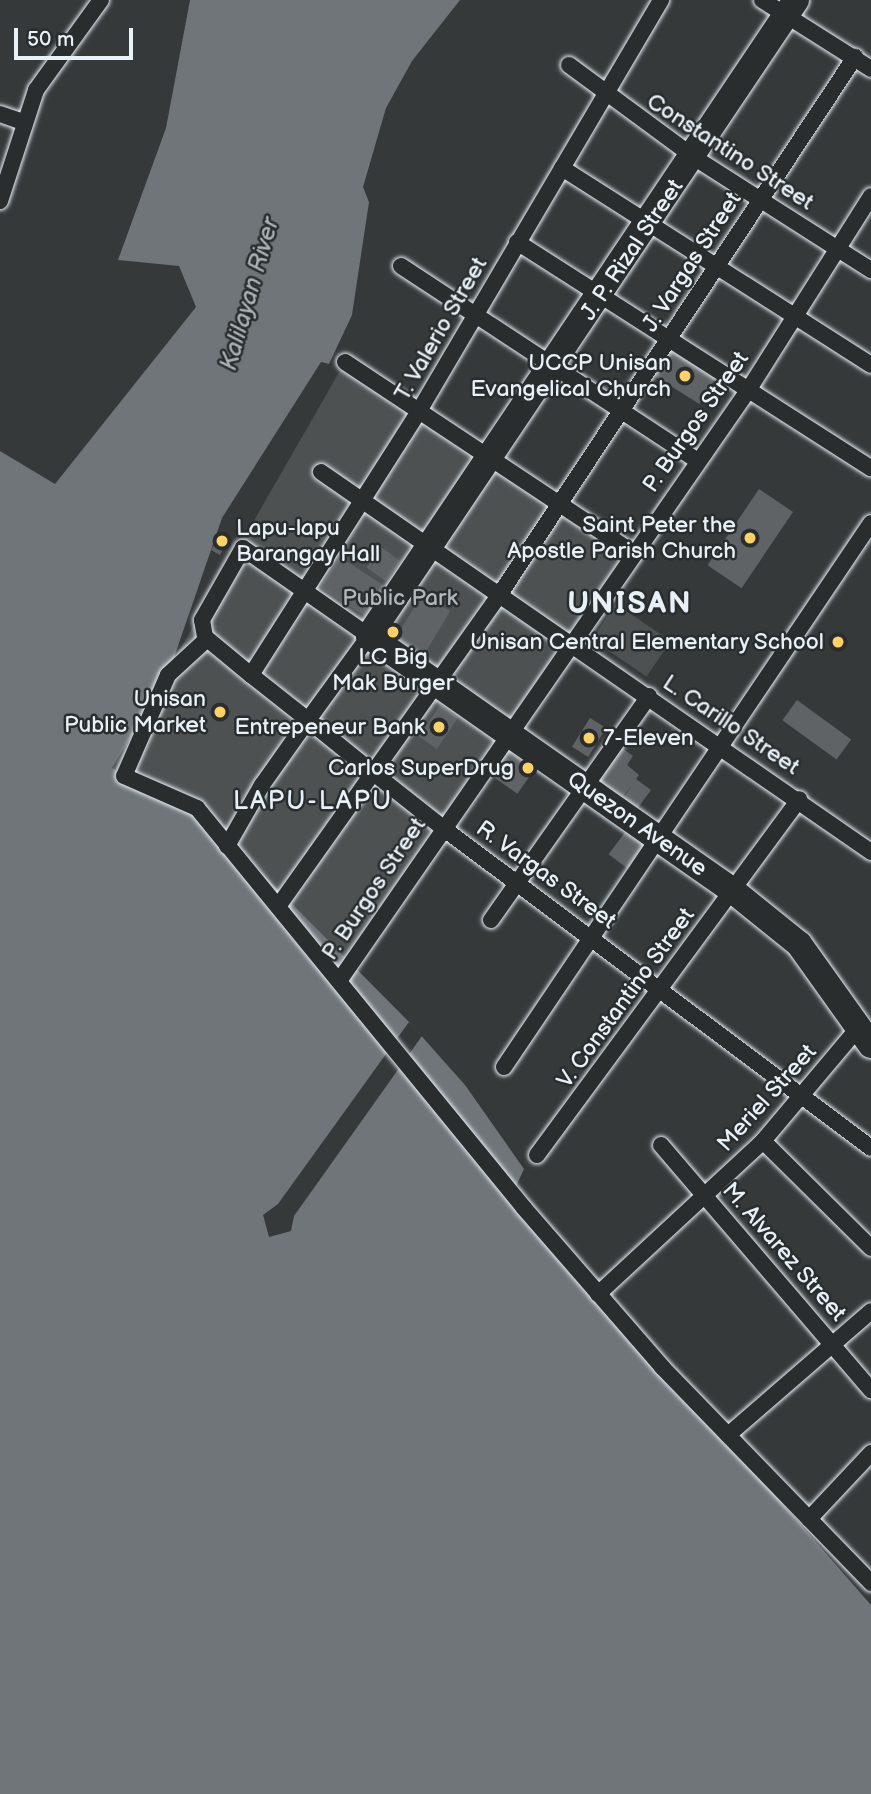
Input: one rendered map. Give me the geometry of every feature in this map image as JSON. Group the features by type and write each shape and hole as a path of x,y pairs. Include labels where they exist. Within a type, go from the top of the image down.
{"main road":[{"name":"J. P. Rizal Street","path":"369,636 695,158 791,8"},
{"name":"Quezon Avenue","path":"369,636 732,890 808,954 865,1036"}],"street":[{"path":"0,201 23,122 36,90 101,0"},
{"name":"T. Valerio Street","path":"251,675 419,411 661,0"},
{"path":"762,0 791,8 871,69"},
{"name":"J. Vargas Street","path":"279,905 376,775 500,594 855,57"},
{"name":"Constantino Street","path":"569,65 605,96 695,158 871,270"},
{"path":"0,114 23,122"},
{"path":"562,168 871,365"},
{"name":"P. Burgos Street","path":"339,981 508,733 572,645 632,552 748,389 871,196"},
{"path":"517,242 599,297 871,468"},
{"path":"401,266 477,313 621,414 698,461"},
{"path":"345,362 632,552"},
{"name":"L. Carillo Street","path":"320,472 433,545 572,645 724,745 871,852"},
{"path":"504,1067 660,841 871,523"},
{"path":"227,846 308,720 369,636 243,548 204,635 168,675 124,776 197,808 227,846 279,905 397,1060 598,1294 728,1435 871,1583"},
{"name":"R. Vargas Street","path":"204,635 443,828 662,988 871,1148"},
{"path":"491,920 582,786 649,696"},
{"name":"V. Constantino Street","path":"537,1155 799,799"},
{"name":"Meriel Street","path":"598,1294 763,1141 802,1096 865,1036"},
{"path":"763,1141 871,1248"},
{"name":"M. Alvarez Street","path":"661,1145 871,1390"},
{"path":"728,1435 871,1311"},
{"path":"809,1519 871,1453"}],"green space":[{"name":"Public Park","path":"345,362 632,552 339,981 112,768"},
{"path":"616,604 671,641 647,677 592,640"}],"water":[{"name":"Kalilayan River","path":"190,0 460,0 412,61 386,108 363,187 369,202 352,315 329,364 321,362 222,518 168,675 112,768 197,808 409,1022 465,1085 524,1169 512,1195 871,1605 871,1794 0,1794 0,451 55,484 196,307 179,266 118,260 166,128"}],"pier":[{"path":"409,1022 422,1036 294,1216 291,1231 269,1237 263,1215 278,1204"}],"building":[{"name":"UCCP Unisan Evangelical Church","path":"670,349 716,378 699,404 654,375"},
{"name":"Saint Peter the Apostle Parish Church","path":"759,489 793,512 742,588 708,565"},
{"name":"Lapu-lapu Barangay Hall","path":"222,532 230,536 220,555 211,550"},
{"path":"381,547 400,561 386,581 366,567"},
{"path":"340,557 385,586 366,617 320,587"},
{"path":"422,594 450,611 424,655 396,638"},
{"path":"797,700 851,739 837,760 782,720"},
{"name":"Entrepeneur Bank","path":"440,705 458,717 437,749 419,737"},
{"name":"7-Eleven","path":"590,718 606,728 588,757 572,747"},
{"path":"622,748 633,756 627,765 639,775 636,779 651,790 637,809 623,799 632,785 622,799 598,782"},
{"path":"509,750 535,768 517,794 491,775"},
{"path":"626,831 647,847 629,870 609,854"}],"place":[{"name":"UCCP Unisan Evangelical Church","path":"685,376"},
{"name":"Saint Peter the Apostle Parish Church","path":"750,538"},
{"name":"Lapu-lapu Barangay Hall","path":"222,541"},
{"name":"LC Big Mak Burger","path":"393,632"},
{"name":"Unisan Central Elementary School","path":"838,642"},
{"name":"Unisan Public Market","path":"220,712"},
{"name":"Entrepeneur Bank","path":"439,727"},
{"name":"7-Eleven","path":"589,738"},
{"name":"Carlos SuperDrug","path":"528,768"}],"district":[{"name":"UNISAN","path":"630,604"},
{"name":"LAPU-LAPU","path":"313,802"}]}
